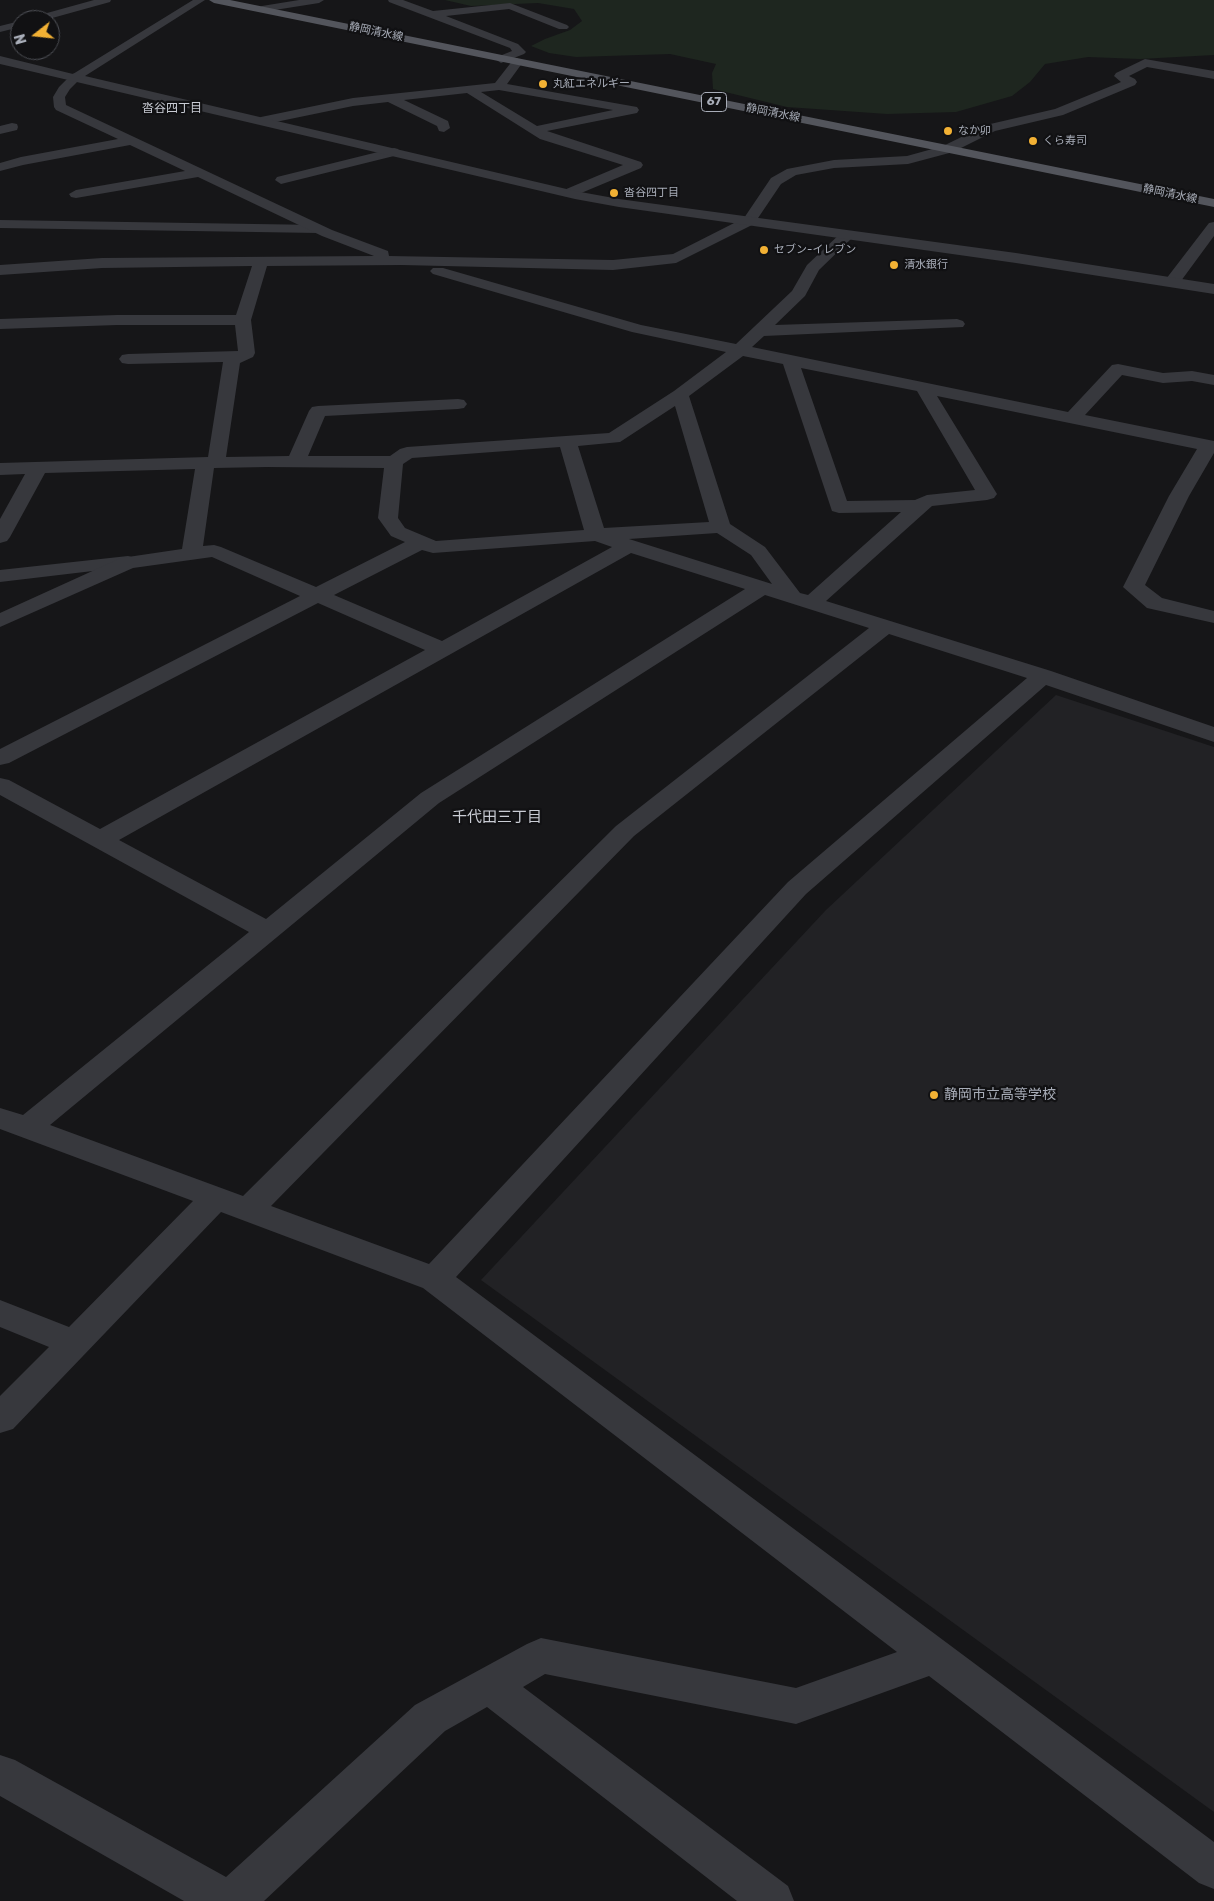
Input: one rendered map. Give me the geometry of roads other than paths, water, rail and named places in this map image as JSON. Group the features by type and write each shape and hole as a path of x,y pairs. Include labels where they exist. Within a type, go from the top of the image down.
{"main road":[{"name":"静岡清水線","path":"214,0 1214,203"}],"street":[{"path":"60,13 106,0"},
{"path":"200,0 76,77 65,87 59,97 60,108 318,229 381,254 638,329 1211,446 1179,496 1134,587 1155,603 1214,617"},
{"path":"262,9 319,0"},
{"path":"393,0 514,46 520,52 501,59"},
{"path":"432,15 510,6 563,27"},
{"path":"0,60 569,194 619,203 1214,289"},
{"path":"499,86 516,62"},
{"path":"0,270 102,263 261,261 402,260 613,265 676,258 749,221 776,181 792,172 834,164 908,160 948,149 991,128 1059,112 1131,82 1120,76 1145,62 1214,75"},
{"path":"261,121 353,102 499,86 633,110 534,130"},
{"path":"470,90 545,136 636,165 569,194"},
{"path":"390,98 443,124 444,128"},
{"path":"0,167 22,161 130,141"},
{"path":"76,194 198,173"},
{"path":"1172,282 1214,226"},
{"path":"0,469 296,461 394,462 406,453 613,438 680,395 740,350 799,293 812,268 847,235"},
{"path":"192,553 232,361 247,353 243,320 261,261"},
{"path":"0,324 117,320 243,320"},
{"path":"759,331 957,324"},
{"path":"128,359 240,356"},
{"path":"790,360 839,508 919,506"},
{"path":"1072,418 1118,370 1163,378 1192,376 1214,380"},
{"path":"811,603 919,506 928,501 987,494 923,387"},
{"path":"680,395 721,527"},
{"path":"296,461 318,411 458,404"},
{"path":"567,441 596,535"},
{"path":"394,462 388,518 398,532 433,547 721,527 758,551 792,596"},
{"path":"0,537 38,468"},
{"path":"596,535 1043,676 1214,735"},
{"path":"0,758 421,542"},
{"path":"100,840 630,545"},
{"path":"0,621 128,562 214,551 442,649"},
{"path":"13,1123 268,931 430,798 763,587"},
{"path":"248,1210 625,831 886,626"},
{"path":"435,1279 797,888 1043,676"},
{"path":"6,794 100,840 268,931"},
{"path":"13,1123 435,1279 1214,1868"},
{"path":"0,1420 215,1198"},
{"path":"0,1313 74,1343"},
{"path":"232,1901 430,1718 541,1656 796,1706 934,1656"},
{"path":"489,1685 772,1901"},
{"path":"0,1774 227,1901"}],"lane":[{"path":"281,180 394,152"},
{"path":"0,224 318,229"},
{"path":"0,576 128,562"}],"place":[{"name":"丸紅エネルギー","path":"543,84"},
{"name":"なか卯","path":"948,131"},
{"name":"くら寿司","path":"1033,141"},
{"name":"沓谷四丁目","path":"614,193"},
{"name":"セブン-イレブン","path":"764,250"},
{"name":"清水銀行","path":"894,265"},
{"name":"静岡市立高等学校","path":"934,1095"}],"district":[{"name":"沓谷四丁目","path":"172,109"},
{"name":"千代田三丁目","path":"497,818"}]}
